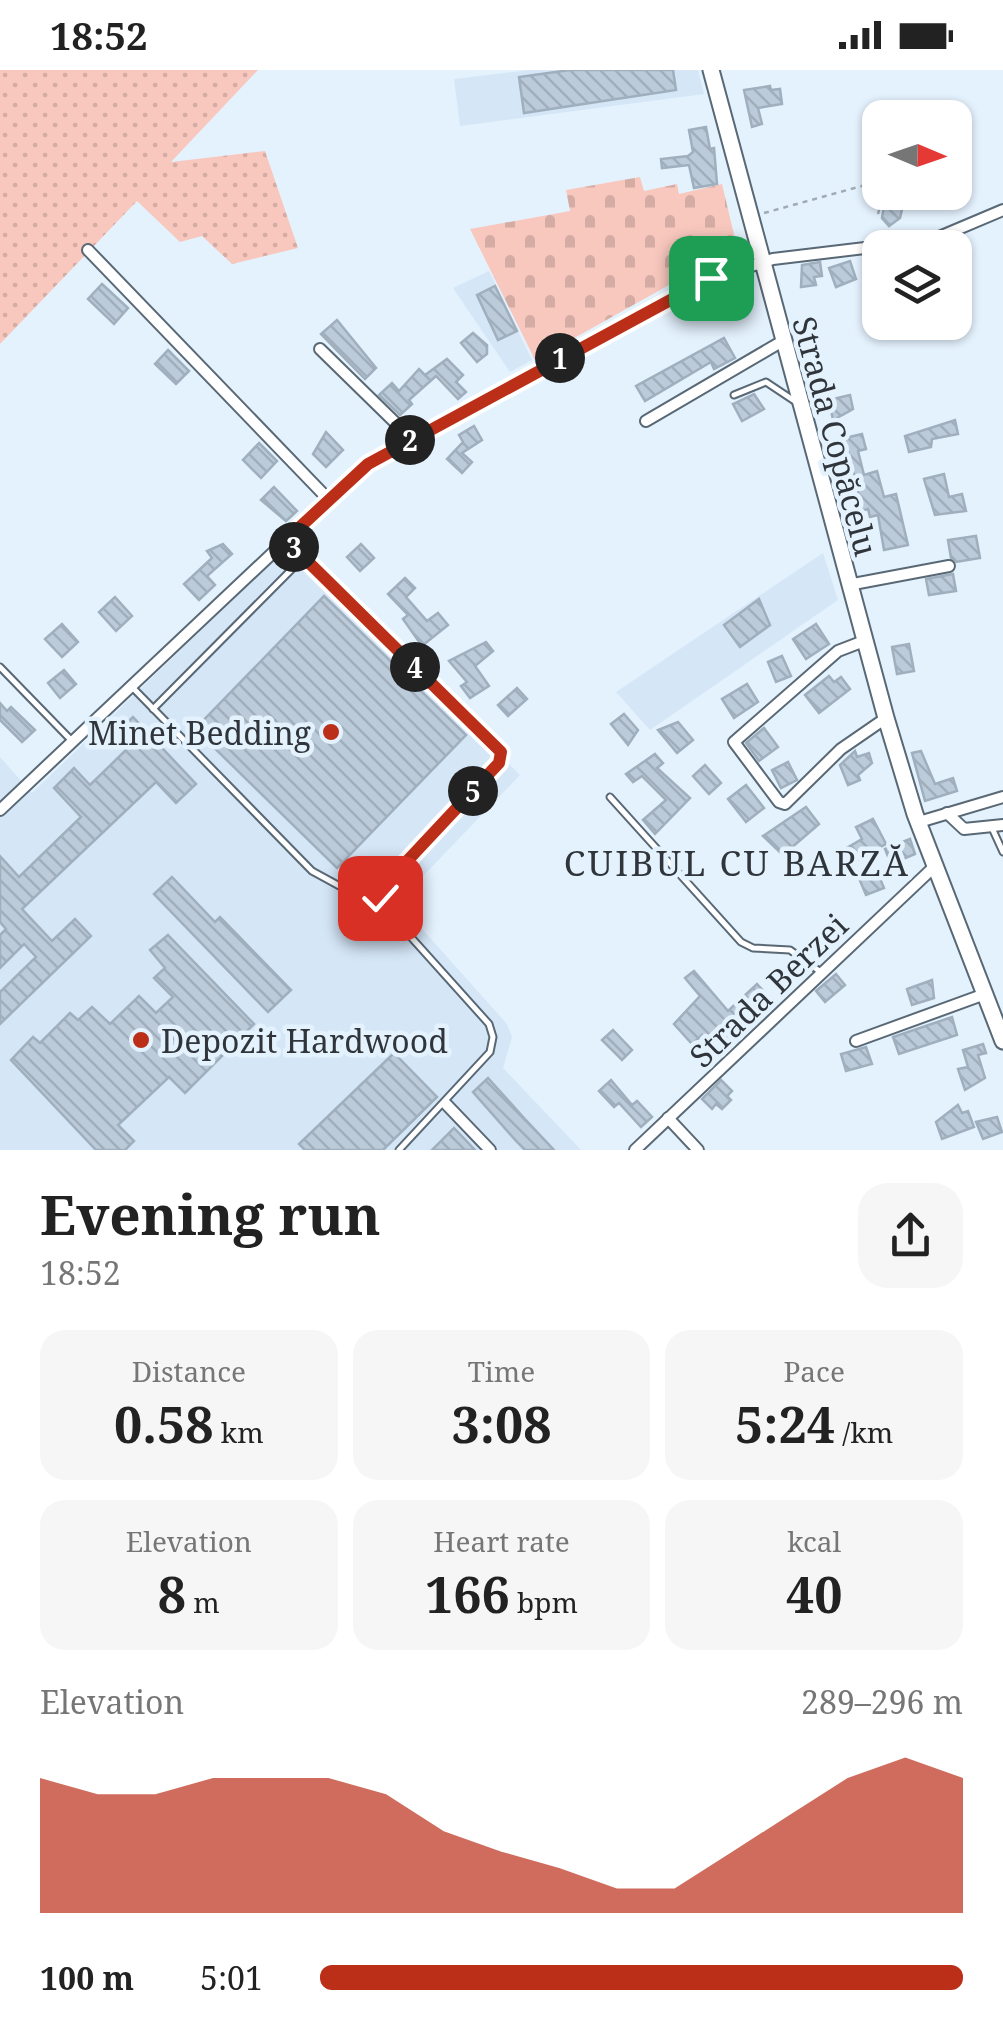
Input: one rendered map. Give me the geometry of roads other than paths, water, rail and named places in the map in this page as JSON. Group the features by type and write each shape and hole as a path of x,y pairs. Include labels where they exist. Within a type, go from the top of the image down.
{"main road":[{"name":"Strada Copăcelu","path":"711,70 781,342 886,718 917,818 1003,1041"}],"street":[{"path":"0,810 368,464 686,290 760,262 932,240 1003,210"},
{"path":"88,250 329,500"},
{"path":"646,421 781,342"},
{"path":"320,349 412,440"},
{"path":"286,540 494,742 501,752 499,763"},
{"path":"848,585 948,566"},
{"path":"864,640 838,651 734,742 779,802 785,804 841,749 886,718"},
{"path":"917,818 1003,797"},
{"path":"947,813 964,829 998,826"},
{"name":"Strada Berzei","path":"635,1150 936,866"},
{"path":"856,1041 985,994"},
{"path":"446,1104 490,1150"},
{"path":"668,1118 698,1150"}],"lane":[{"path":"734,396 766,382 798,404"},
{"path":"153,709 292,569"},
{"path":"0,667 72,742"},
{"path":"131,686 312,871 345,889 380,890 499,763"},
{"path":"610,797 740,942 753,948 790,950 822,973"},
{"path":"998,826 1003,852"},
{"path":"380,890 384,906 489,1024 493,1037 490,1052 446,1104 399,1150"}],"place":[{"name":"Minet Bedding","path":"331,732"},
{"name":"Depozit Hardwood","path":"141,1040"}],"district":[{"name":"CUIBUL CU BARZĂ","path":"737,862"}]}
